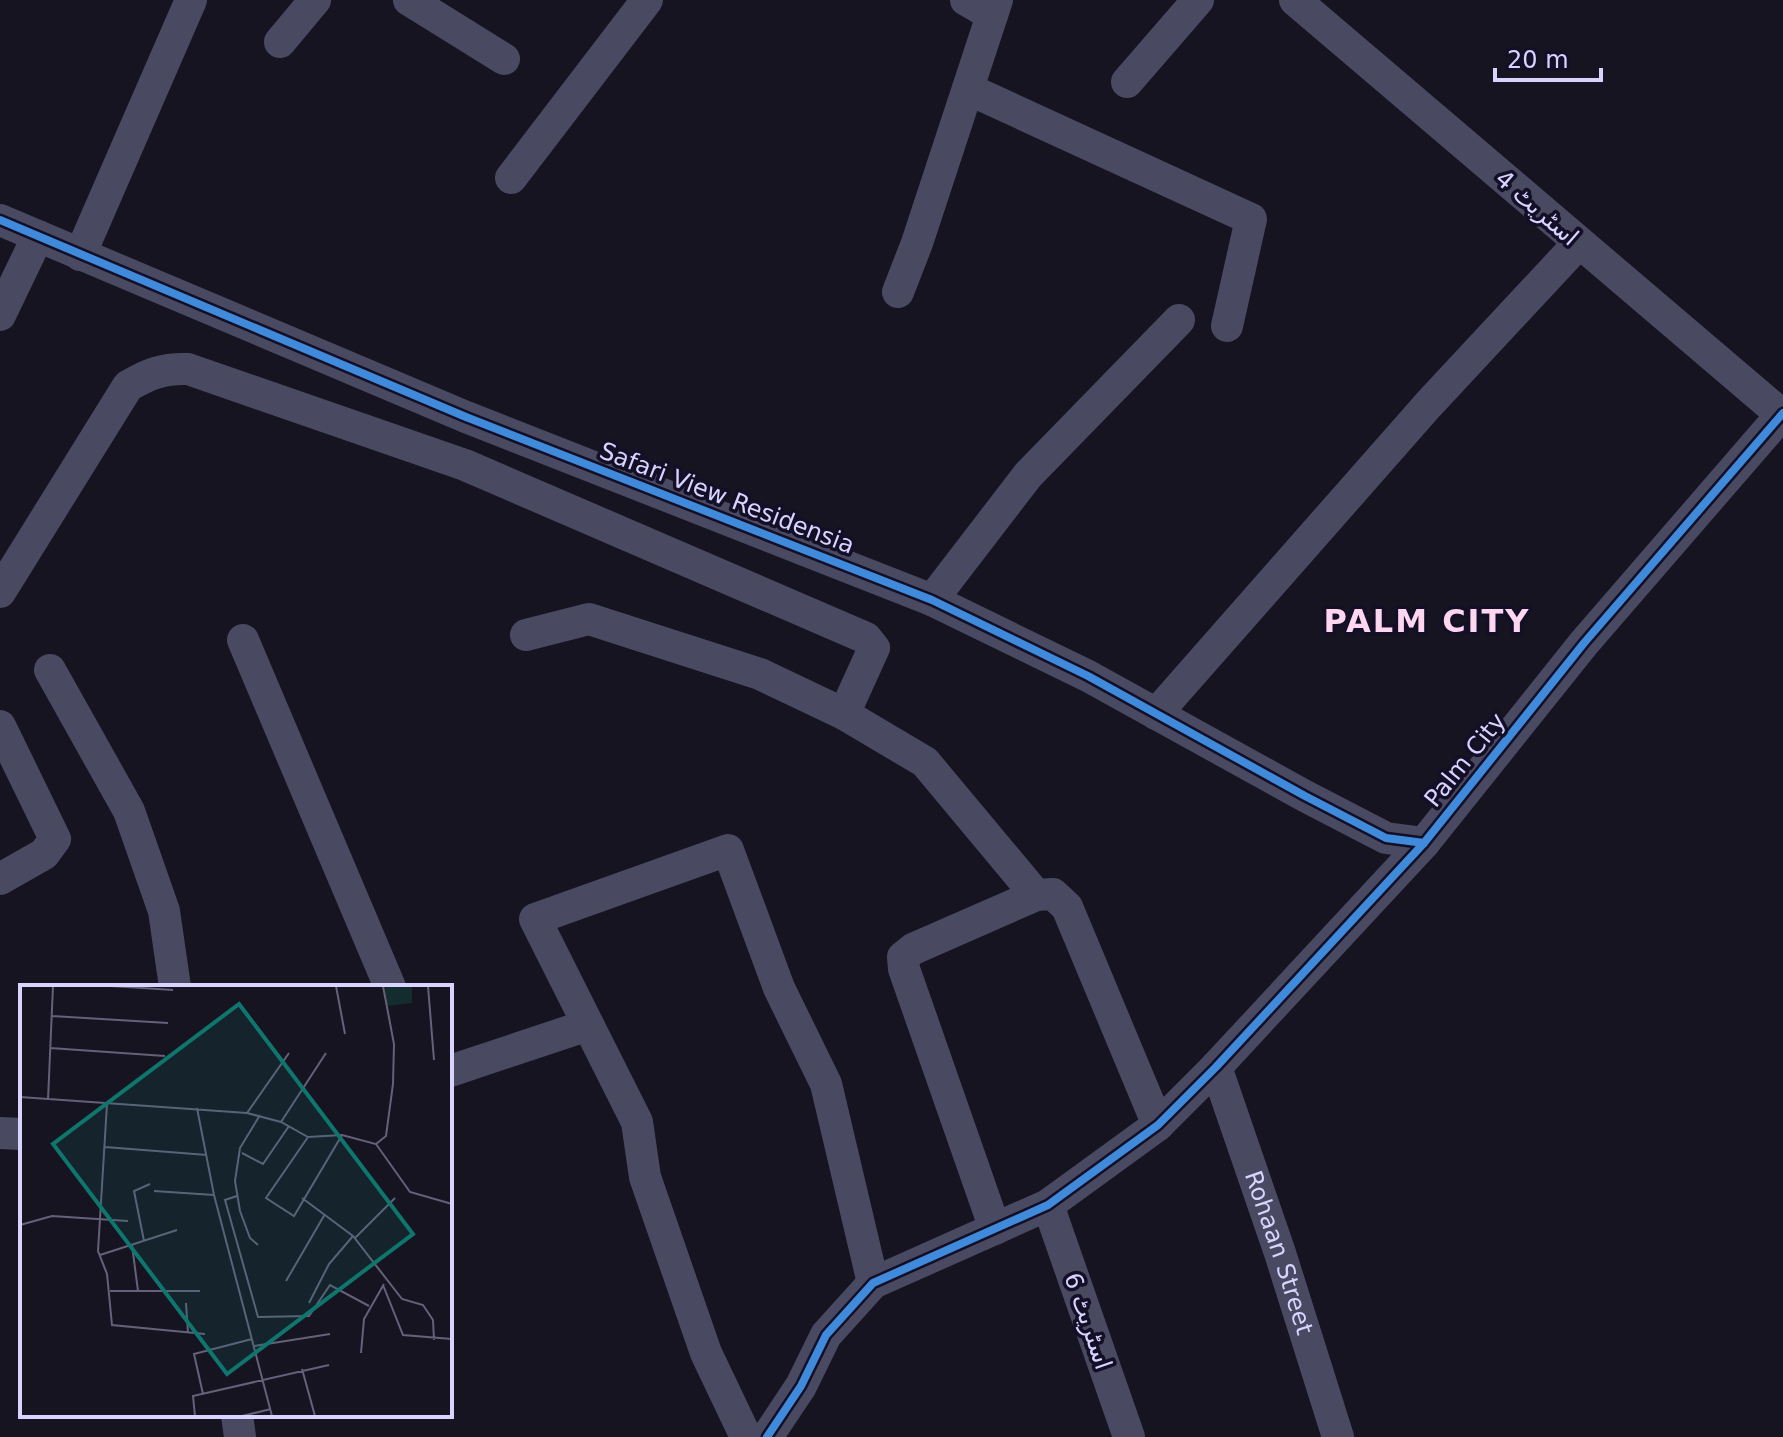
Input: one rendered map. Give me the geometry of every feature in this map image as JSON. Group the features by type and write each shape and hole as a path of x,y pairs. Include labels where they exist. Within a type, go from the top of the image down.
{"street":[{"path":"80,255 191,0"},
{"path":"280,42 315,0"},
{"path":"409,0 504,59"},
{"path":"511,178 647,0"},
{"path":"1127,82 1198,0"},
{"name":"اسٹریٹ 4","path":"1295,0 1578,244 1782,414"},
{"path":"898,292 968,89 985,5"},
{"path":"968,89 1251,219 1227,326"},
{"name":"Safari View Residensia","path":"0,220 466,417 932,600 1088,676 1386,838 1424,843"},
{"path":"0,315 38,236"},
{"path":"1156,714 1428,405 1578,244"},
{"path":"932,600 1028,475 1179,320"},
{"path":"0,592 128,386 153,372 169,368 188,369 465,465 866,638 874,648 844,714"},
{"name":"Palm City","path":"873,1283 1048,1205 1158,1125 1424,843 1584,643 1782,414"},
{"path":"526,635 589,619 760,674 844,714 925,762 1036,895"},
{"path":"243,640 389,985"},
{"path":"50,670 129,811 164,911 175,985"},
{"path":"0,726 55,839 44,854 0,879"},
{"path":"746,1437 706,1353 645,1177 637,1122 535,919 728,850 779,988 826,1084 873,1283 826,1335 801,1386 767,1437"},
{"path":"995,1229 904,969 903,957 913,949 1036,895 1053,894 1067,907 1158,1125"},
{"path":"452,1070 588,1025"},
{"name":"Rohaan Street","path":"1216,1067 1280,1253 1338,1437"},
{"path":"0,1133 20,1134"},
{"name":"اسٹریٹ 6","path":"1048,1205 1129,1437"},
{"path":"237,1417 240,1437"}],"cycle path":[{"path":"0,220 466,417 932,600 1088,676 1386,838 1424,843"},
{"path":"767,1437 801,1386 826,1335 873,1283 1048,1205 1158,1125 1216,1067 1424,843 1584,643 1783,413"}],"district":[{"name":"PALM CITY","path":"1427,621"}]}
